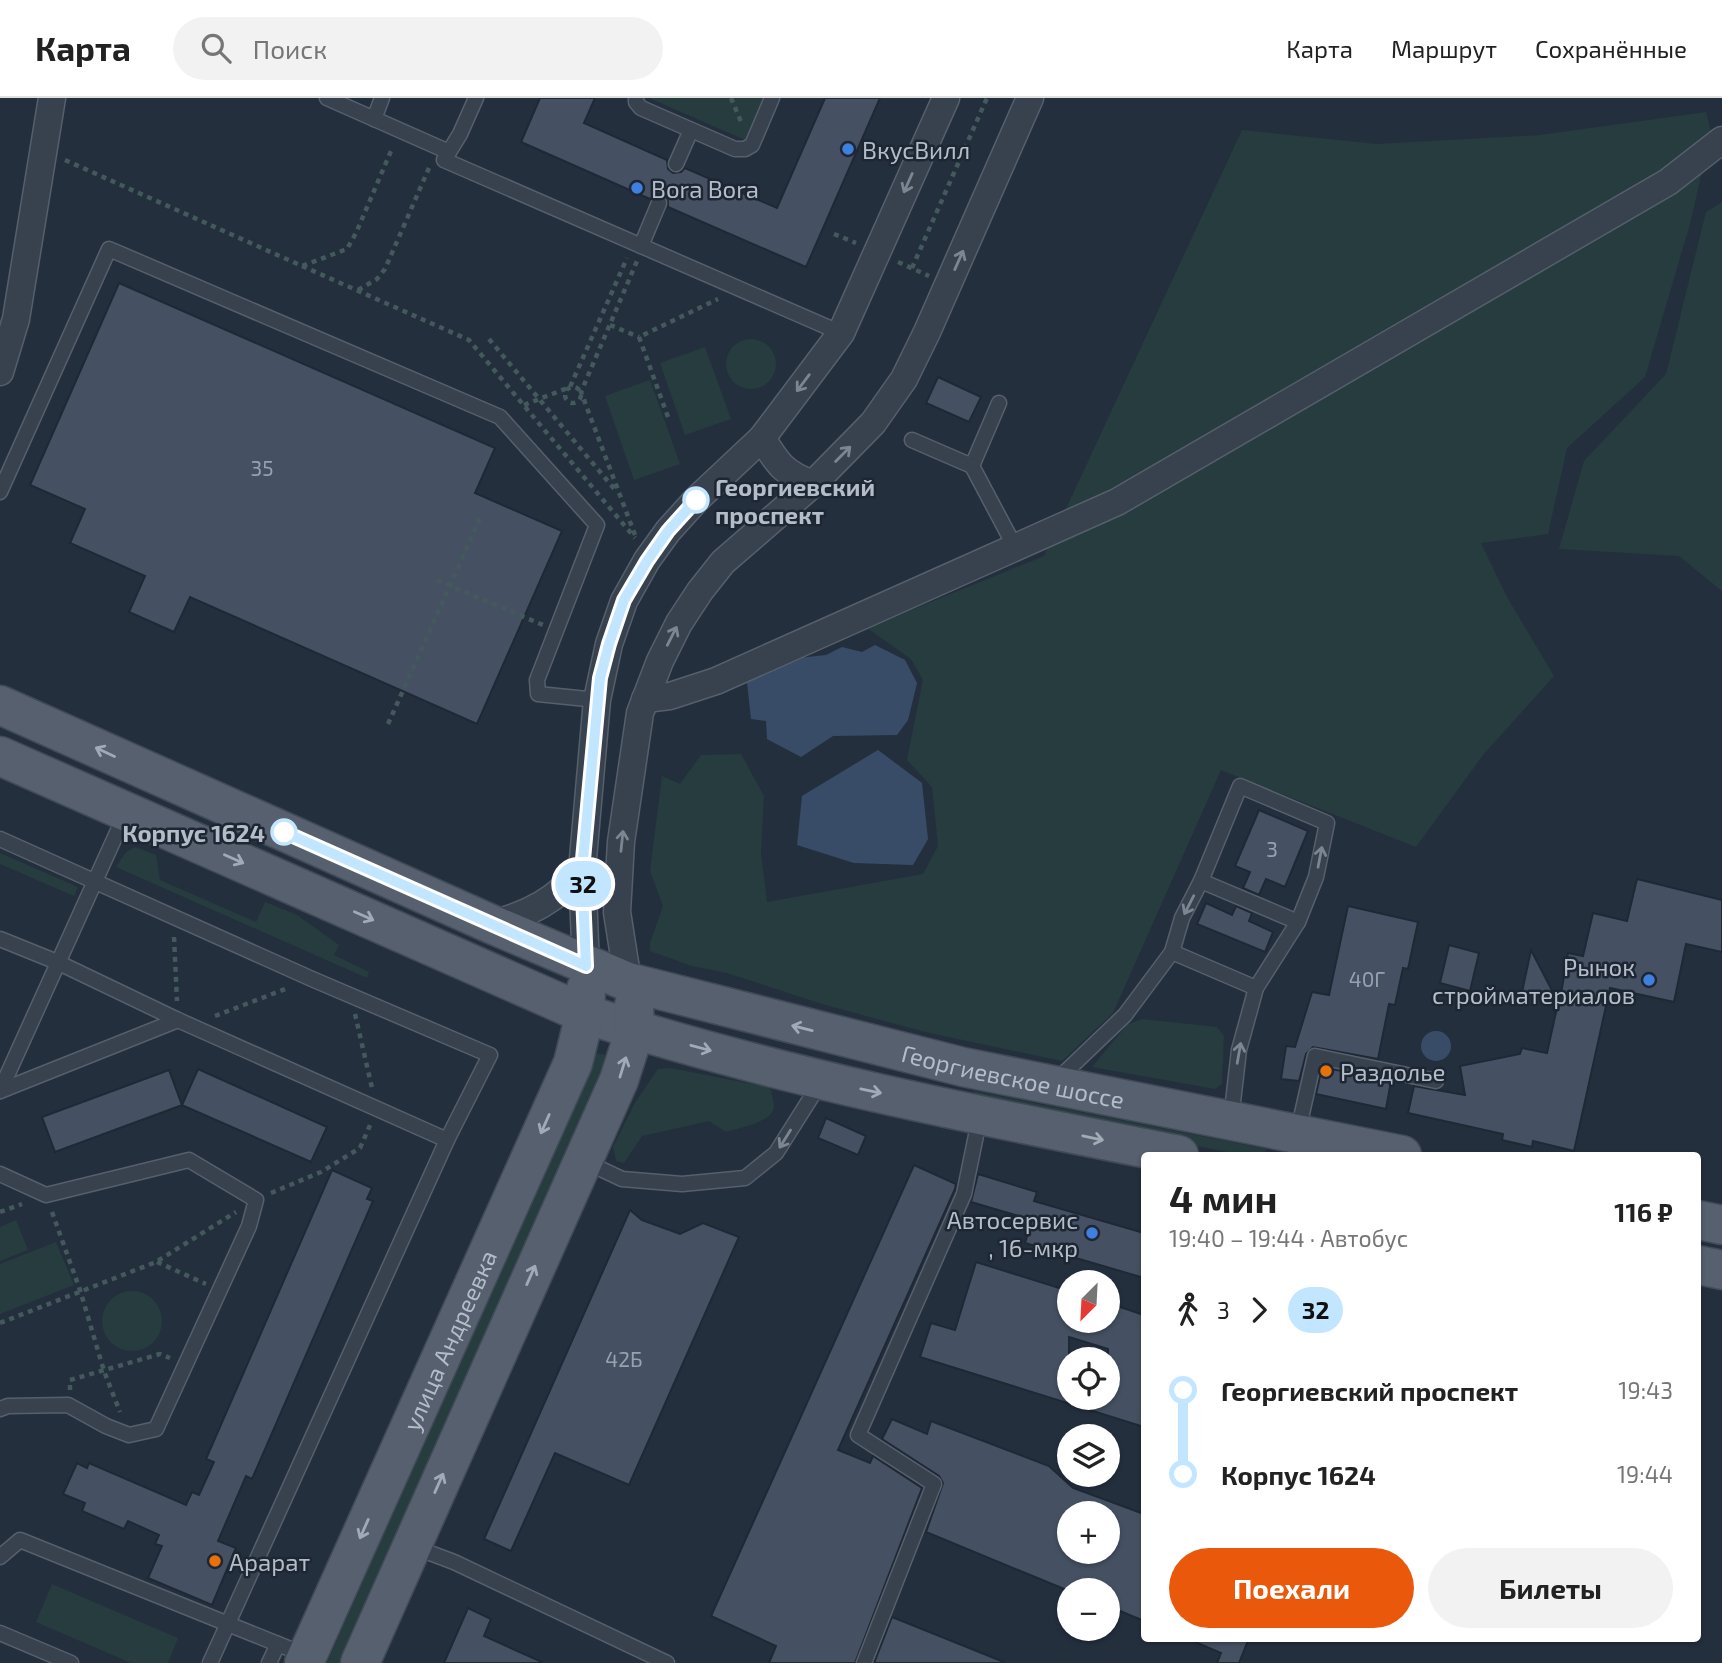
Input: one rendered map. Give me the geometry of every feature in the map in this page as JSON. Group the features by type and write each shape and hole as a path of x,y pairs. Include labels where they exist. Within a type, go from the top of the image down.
{"main road":[{"path":"0,705 586,966 628,982 634,1008 635,1030 585,1014 0,756"},
{"name":"улица Андреевка","path":"296,1654 573,1063 585,1014 586,966"},
{"name":"Георгиевское шоссе","path":"628,982 963,1067 1231,1120 1297,1141 1380,1152"},
{"name":"Георгиевское шоссе","path":"635,1030 814,1079 1164,1152"},
{"name":"улица Андреевка","path":"360,1663 620,1080 635,1030"},
{"path":"1701,1221 1722,1225"},
{"path":"1701,1266 1722,1270"}],"street":[{"path":"0,372 16,319 52,98"},
{"path":"586,966 582,870 597,700 612,633 624,600 668,531 696,500 762,438 841,333 946,98"},
{"path":"628,982 617,912 620,865 640,713 660,661 679,623 723,562 813,484 873,423 904,379 1030,98"},
{"path":"645,699 670,696 716,681 1117,502 1668,182 1719,138"},
{"path":"762,438 782,468 795,478 813,484"},
{"path":"491,924 546,903 570,884 582,870"}],"lane":[{"path":"327,98 449,152"},
{"path":"373,119 382,98"},
{"path":"476,98 460,134 444,160 637,249 841,333"},
{"path":"636,98 641,108 735,149 745,149 752,145 772,98"},
{"path":"676,164 691,130"},
{"path":"637,249 659,203"},
{"path":"0,492 109,248 500,417 597,525 537,680 538,694 597,700"},
{"path":"972,466 999,403"},
{"path":"912,440 972,466 1014,547"},
{"path":"1052,1085 1125,1015 1172,952 1182,918 1201,881 1240,786 1327,822 1316,877 1298,922 1256,988 1239,1050 1231,1120"},
{"path":"0,1091 127,812"},
{"path":"0,839 312,979 490,1055 447,1140 210,1663"},
{"path":"1201,881 1298,922"},
{"path":"0,939 57,962 185,1023 447,1140"},
{"path":"1172,952 1256,988"},
{"path":"0,1091 185,1023"},
{"path":"1297,1141 1315,1056 1436,1081"},
{"path":"583,1160 622,1179 682,1184 745,1178 776,1153 812,1096 814,1079"},
{"path":"864,1663 934,1484 858,1435 964,1194 981,1115"},
{"path":"0,1174 46,1195 189,1160 256,1200 249,1226 156,1429 129,1435 68,1405 8,1406 0,1409"},
{"path":"0,1556 20,1540 228,1623 296,1654"},
{"path":"411,1545 454,1562 667,1663"},
{"path":"0,1633 71,1663"},
{"path":"269,1663 296,1654"}],"path":[{"path":"912,268 987,98"},
{"path":"302,266 347,249 391,150"},
{"path":"59,158 468,341 636,539 581,392 570,387 524,405"},
{"path":"357,291 377,279 385,269 429,167"},
{"path":"834,234 862,246"},
{"path":"637,249 610,325 581,392 581,398 577,403 570,403 565,398 566,392 637,249"},
{"path":"891,259 937,279"},
{"path":"610,325 639,337 720,299"},
{"path":"639,337 667,417"},
{"path":"489,339 619,494"},
{"path":"388,724 482,514"},
{"path":"437,580 556,631"},
{"path":"173,916 185,1023 312,979"},
{"path":"0,1323 156,1262 256,1200 321,1172 360,1148 377,1110 351,996"},
{"path":"46,1195 80,1290 104,1371 129,1435"},
{"path":"156,1262 220,1291"},
{"path":"68,1405 70,1380 160,1354 186,1365"}],"green space":[{"path":"649,98 763,98 745,140"},
{"path":"1706,112 1711,132 1690,224 1645,377 1567,448 1548,534 1481,543 1507,597 1554,676 1483,755 1416,847 1221,770 1113,1013 1062,1061 925,1032 822,1004 727,973 692,966 650,951 650,943 663,906 650,871 662,776 680,784 701,755 741,754 764,796 761,853 767,902 923,874 938,846 932,787 907,760 923,680 911,659 867,628 1044,556 1242,130 1377,144 1540,135"},
{"path":"1722,202 1722,591 1679,556 1559,549 1584,461 1666,374 1706,212"},
{"path":"751,339 769,346 776,364 769,382 751,389 733,382 726,364 733,346"},
{"path":"705,347 731,419 685,435 660,363"},
{"path":"650,380 680,464 634,480 605,396"},
{"path":"135,847 156,855 160,880 256,922 265,902 297,915 339,945 334,955 369,972 367,978 116,867 126,852"},
{"path":"0,853 78,887 74,896 0,864"},
{"path":"1142,1019 1217,1027 1224,1036 1222,1084 1215,1089 1092,1067 1127,1025"},
{"path":"595,1053 605,1055 607,1063 344,1663 327,1663"},
{"path":"670,1068 768,1087 774,1103 772,1112 762,1120 726,1132 709,1121 642,1136 624,1163 616,1161 613,1147 636,1101 658,1069"},
{"path":"973,1091 1266,1149 1266,1152 1227,1152 985,1104"},
{"path":"16,1220 28,1250 0,1261 0,1227"},
{"path":"56,1242 74,1285 0,1314 0,1264"},
{"path":"126,1291 138,1291 157,1304 162,1321 160,1333 149,1346 138,1351 126,1351 107,1338 102,1327 102,1315 115,1296"},
{"path":"52,1584 178,1638 168,1663 131,1663 36,1622"}],"water":[{"path":"875,645 905,660 917,683 908,720 897,735 833,736 801,757 767,739 766,721 751,719 747,682 780,660 826,655 842,647 862,652"},
{"path":"878,750 922,783 928,839 913,865 854,863 797,845 802,796"},
{"path":"1436,1031 1442,1032 1450,1040 1450,1052 1442,1060 1436,1061 1430,1060 1422,1052 1421,1046 1422,1040 1430,1032"}],"building":[{"path":"540,98 595,98 584,123 667,160 668,169 673,173 681,172 685,168 777,208 825,98 880,98 806,267 668,207 668,201 663,194 657,194 650,199 521,142"},
{"path":"119,283 495,448 475,493 562,531 477,724 190,597 174,632 129,612 145,576 70,543 85,509 30,485"},
{"path":"938,377 981,397 969,422 926,403"},
{"path":"1259,810 1308,831 1285,887 1266,879 1259,895 1243,888 1250,872 1235,866"},
{"path":"1637,879 1722,900 1722,952 1686,944 1674,1002 1610,988 1574,1151 1533,1141 1532,1147 1502,1140 1503,1134 1408,1113 1414,1086 1465,1095 1460,1066 1520,1054 1522,1048 1547,1053 1568,953 1583,956 1593,913 1627,921"},
{"path":"1206,903 1232,915 1236,906 1252,913 1249,921 1273,932 1265,952 1197,924"},
{"path":"1348,906 1418,922 1408,969 1403,968 1395,1005 1389,1004 1378,1059 1313,1047 1306,1054 1299,1081 1281,1079 1286,1046 1295,1047 1312,992 1329,995"},
{"path":"1449,945 1479,953 1470,991 1440,983"},
{"path":"1531,950 1557,1000 1522,992"},
{"path":"1322,1067 1391,1081 1386,1109 1316,1094"},
{"path":"198,1069 327,1127 311,1162 182,1105"},
{"path":"169,1070 182,1105 55,1152 42,1117"},
{"path":"826,1118 866,1136 858,1155 818,1138"},
{"path":"914,1165 956,1184 955,1189 838,1450 870,1463 873,1456 922,1488 855,1663 769,1663 776,1646 711,1616"},
{"path":"332,1170 372,1188 367,1199 373,1201 252,1479 246,1476 218,1541 236,1548 212,1605 148,1578 162,1546 155,1544 159,1535 128,1521 124,1529 82,1511 85,1503 63,1494 77,1463 87,1468 89,1463 186,1505 192,1492 199,1495 214,1462 206,1459"},
{"path":"978,1174 1037,1192 1034,1201 1141,1232 1141,1277 1025,1243 1032,1220 971,1202"},
{"path":"630,1210 642,1220 680,1234 703,1223 739,1237 629,1485 555,1453 511,1551 484,1539"},
{"path":"976,1262 1057,1287 1057,1334 1120,1334 1120,1307 1141,1314 1141,1426 1090,1410 1120,1410 1120,1347 1102,1347 1069,1337 1069,1347 1057,1347 1057,1400 920,1357 931,1323 955,1330"},
{"path":"892,1419 927,1434 931,1421 1049,1466 1057,1473 1057,1487 1072,1487 1109,1501 1057,1501 1057,1564 1120,1564 1120,1505 1141,1513 1141,1620 1120,1611 1120,1578 1057,1578 1057,1586 926,1532 943,1483 939,1476 882,1439"},
{"path":"468,1608 491,1619 484,1636 544,1663 444,1663"},
{"path":"892,1617 1004,1662 1004,1663 874,1663"},
{"path":"1195,1642 1247,1642 1239,1663 1217,1663 1221,1653"}],"bus line":[{"name":"32","path":"284,832 586,966 582,870 600,678 624,600 668,531 696,500"}],"place":[{"name":"ВкусВилл","path":"848,149"},
{"name":"Bora Bora","path":"637,188"},
{"name":"Георгиевский проспект","path":"696,500"},
{"name":"Корпус 1624","path":"284,832"},
{"name":"Рынок стройматериалов","path":"1649,980"},
{"name":"Раздолье","path":"1326,1071"},
{"name":"Автосервис , 16-мкр","path":"1092,1233"},
{"name":"Арарат","path":"215,1561"}]}
